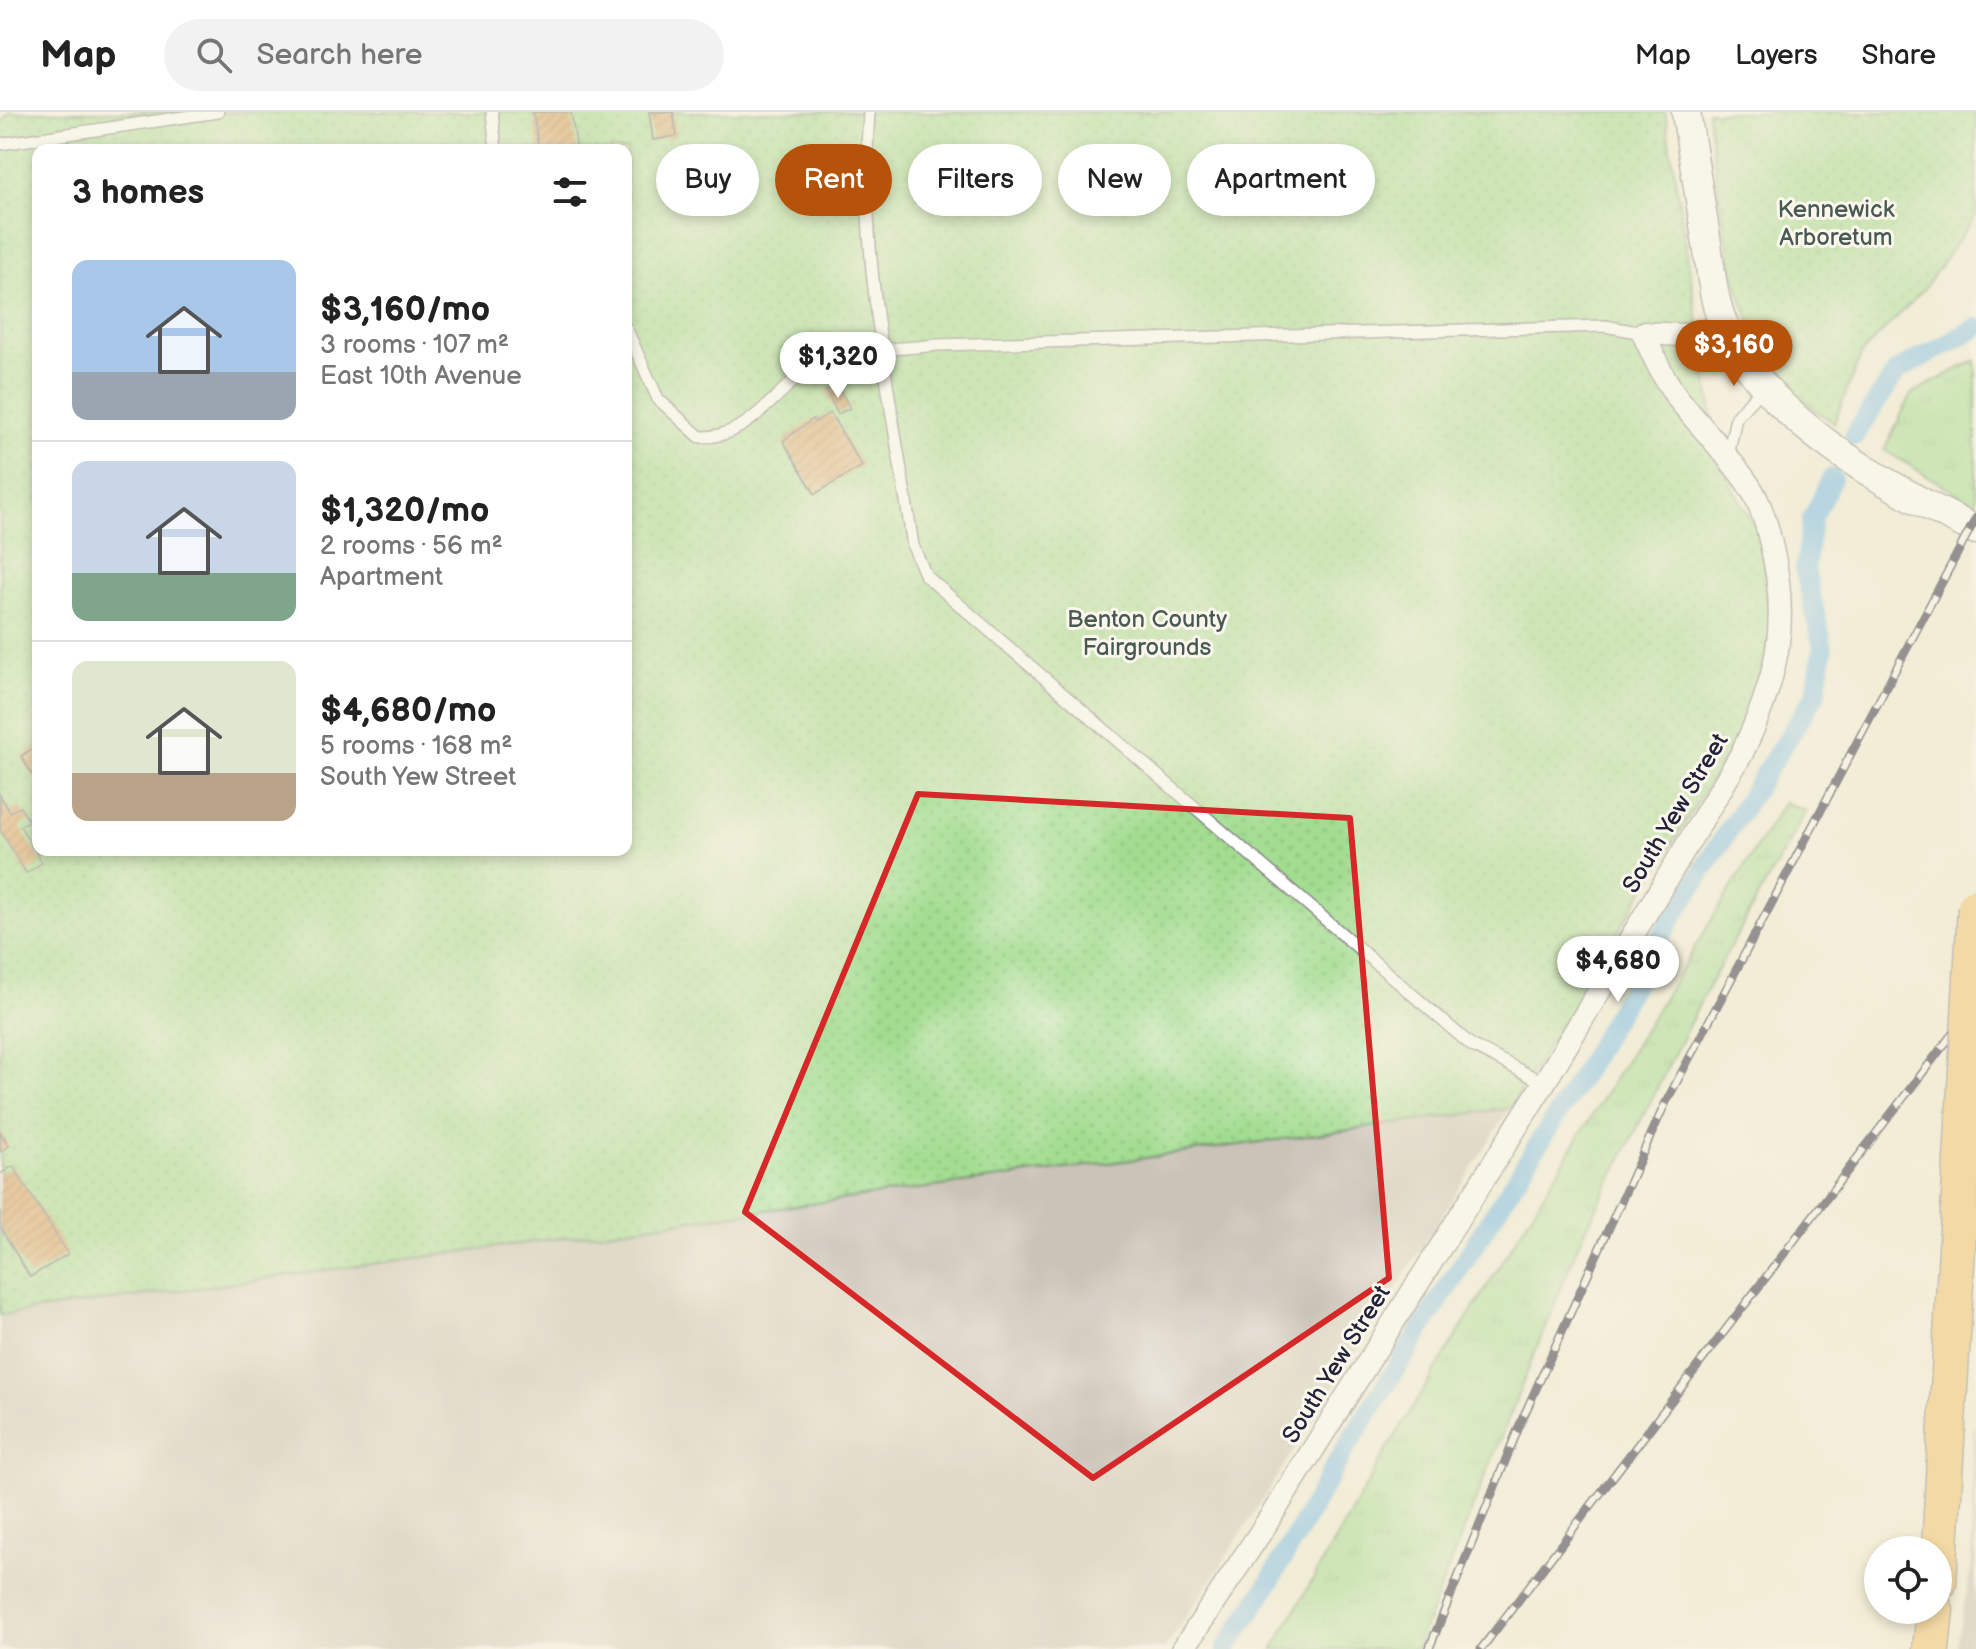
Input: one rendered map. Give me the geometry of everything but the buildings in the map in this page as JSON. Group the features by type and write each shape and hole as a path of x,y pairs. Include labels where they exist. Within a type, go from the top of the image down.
{"main road":[{"path":"1941,1536 1976,907"},
{"path":"1931,1649 1934,1624"}],"street":[{"path":"1686,112 1713,285 1725,327 1765,385 1785,410 1817,438 1976,530"},
{"path":"1643,333 1682,335 1725,327"},
{"name":"South Yew Street","path":"1183,1649 1544,1083 1741,755 1765,706 1777,659 1781,615 1777,569 1766,523 1752,490 1676,396 1643,333"}],"lane":[{"path":"0,144 131,118 218,112"},
{"path":"492,112 495,144"},
{"path":"869,112 867,214 913,546 926,576 1471,1045 1544,1083"},
{"path":"632,341 658,399 700,437 721,438 750,421 807,372 828,360 884,351 938,345 1605,326 1643,333"},
{"path":"1728,457 1736,417 1765,385"}],"highlighted area":[{"path":"918,794 1350,818 1389,1278 1093,1478 745,1212"}],"shaded area":[{"path":"1510,1108 1215,1575 1164,1649 0,1649 0,1315"},
{"path":"1976,1425 1976,1649 1956,1649 1971,1569 1973,1426"}],"green space":[{"name":"Benton County Fairgrounds","path":"9,112 1665,112 1720,464 1760,536 1771,634 1745,725 1510,1108 0,1315 0,125"},
{"name":"Kennewick Arboretum","path":"1707,112 1976,112 1976,215 1923,290 1862,353 1834,423 1799,395 1772,362 1752,325 1737,284 1727,242"},
{"path":"1976,360 1976,505 1884,450 1912,393"},
{"path":"1784,802 1806,811 1705,993 1578,1245 1416,1649 1273,1649 1383,1456"}],"waterway":[{"path":"1854,436 1897,371 1976,328"},
{"path":"1226,1649 1266,1588 1342,1454 1579,1080 1662,934 1816,694 1823,648 1805,570 1812,519 1832,478"}],"railway":[{"path":"1429,1649 1521,1422 1665,1104 1976,518"},
{"path":"1481,1649 1976,1003"}]}
